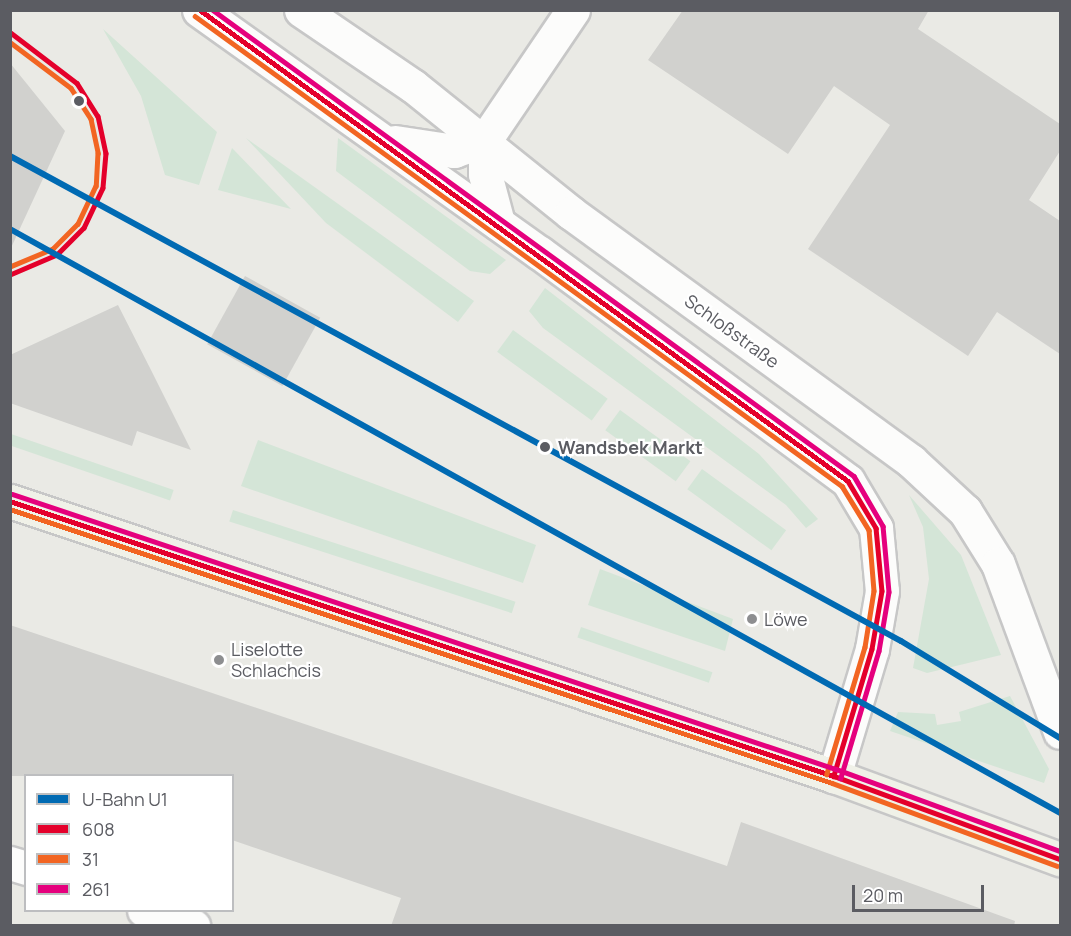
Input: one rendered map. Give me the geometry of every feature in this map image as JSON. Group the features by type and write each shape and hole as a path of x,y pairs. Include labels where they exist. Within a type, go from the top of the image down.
{"main road":[{"path":"199,10 498,223 787,434 848,482 862,500 876,528 882,591 872,649 834,776"},
{"name":"Schloßstraße","path":"302,10 485,140 571,213 911,461 965,511 998,564 1060,732"},
{"path":"498,223 485,174 485,140 573,10"},
{"path":"377,137 437,151 485,140"},
{"path":"10,501 834,776 1060,859"},
{"path":"150,912 193,926"}],"green space":[{"path":"103,29 217,132 199,185 165,175 141,96"},
{"path":"246,138 474,301 458,322 326,223"},
{"path":"338,138 506,260 490,274 470,271 336,171"},
{"path":"232,148 291,209 218,190"},
{"path":"545,288 759,454 818,519 806,528 786,505 543,328 529,311"},
{"path":"513,330 608,399 592,421 497,352"},
{"path":"620,410 690,461 676,481 605,430"},
{"path":"11,434 174,490 170,500 10,445"},
{"path":"258,440 536,545 523,583 241,486"},
{"path":"702,469 786,530 771,550 687,489"},
{"path":"909,495 961,555 1001,655 927,673 913,668 929,579 923,527"},
{"path":"233,510 515,602 512,613 229,521"},
{"path":"600,569 733,619 725,651 588,605"},
{"path":"581,627 712,672 709,683 577,637"},
{"path":"1010,696 1049,769 1044,783 890,731 898,712 935,714 937,725 961,721 959,712"}],"building":[{"path":"683,10 929,10 918,29 1060,124 1060,151 1029,200 1060,221 1060,354 997,312 968,356 808,249 890,125 834,86 788,154 648,60"},
{"path":"10,63 65,131 10,250"},
{"path":"245,276 320,318 282,386 207,344"},
{"path":"118,305 191,450 137,431 132,446 10,403 10,355"},
{"path":"10,625 727,866 741,822 1015,921 1014,926 391,926 401,898 234,841 234,774 24,774 24,776 10,776"}],"metro line":[{"name":"U1","path":"10,156 901,641 1060,738"},
{"name":"U1","path":"10,229 1060,813"}],"transit line":[{"name":"608","path":"200,10 848,481 876,528 882,591 872,649 834,776"},
{"name":"261","path":"213,10 854,476 883,526 889,592 879,651 841,778"},
{"name":"31","path":"195,16 842,486 869,530 874,591 865,647 827,774"},
{"name":"608","path":"10,32 77,83 98,116 106,153 103,188 84,228 57,255 10,275"},
{"name":"31","path":"10,42 71,88 91,119 98,153 96,186 78,224 53,249 10,267"},
{"name":"261","path":"12,494 836,769 1060,851"},
{"name":"608","path":"10,501 834,776 1060,859"},
{"name":"31","path":"10,509 832,783 1057,866"}],"place":[{"name":"Wandsbek Markt","path":"545,447"},
{"name":"Löwe","path":"752,619"},
{"name":"Liselotte Schlachcis","path":"219,660"}]}
